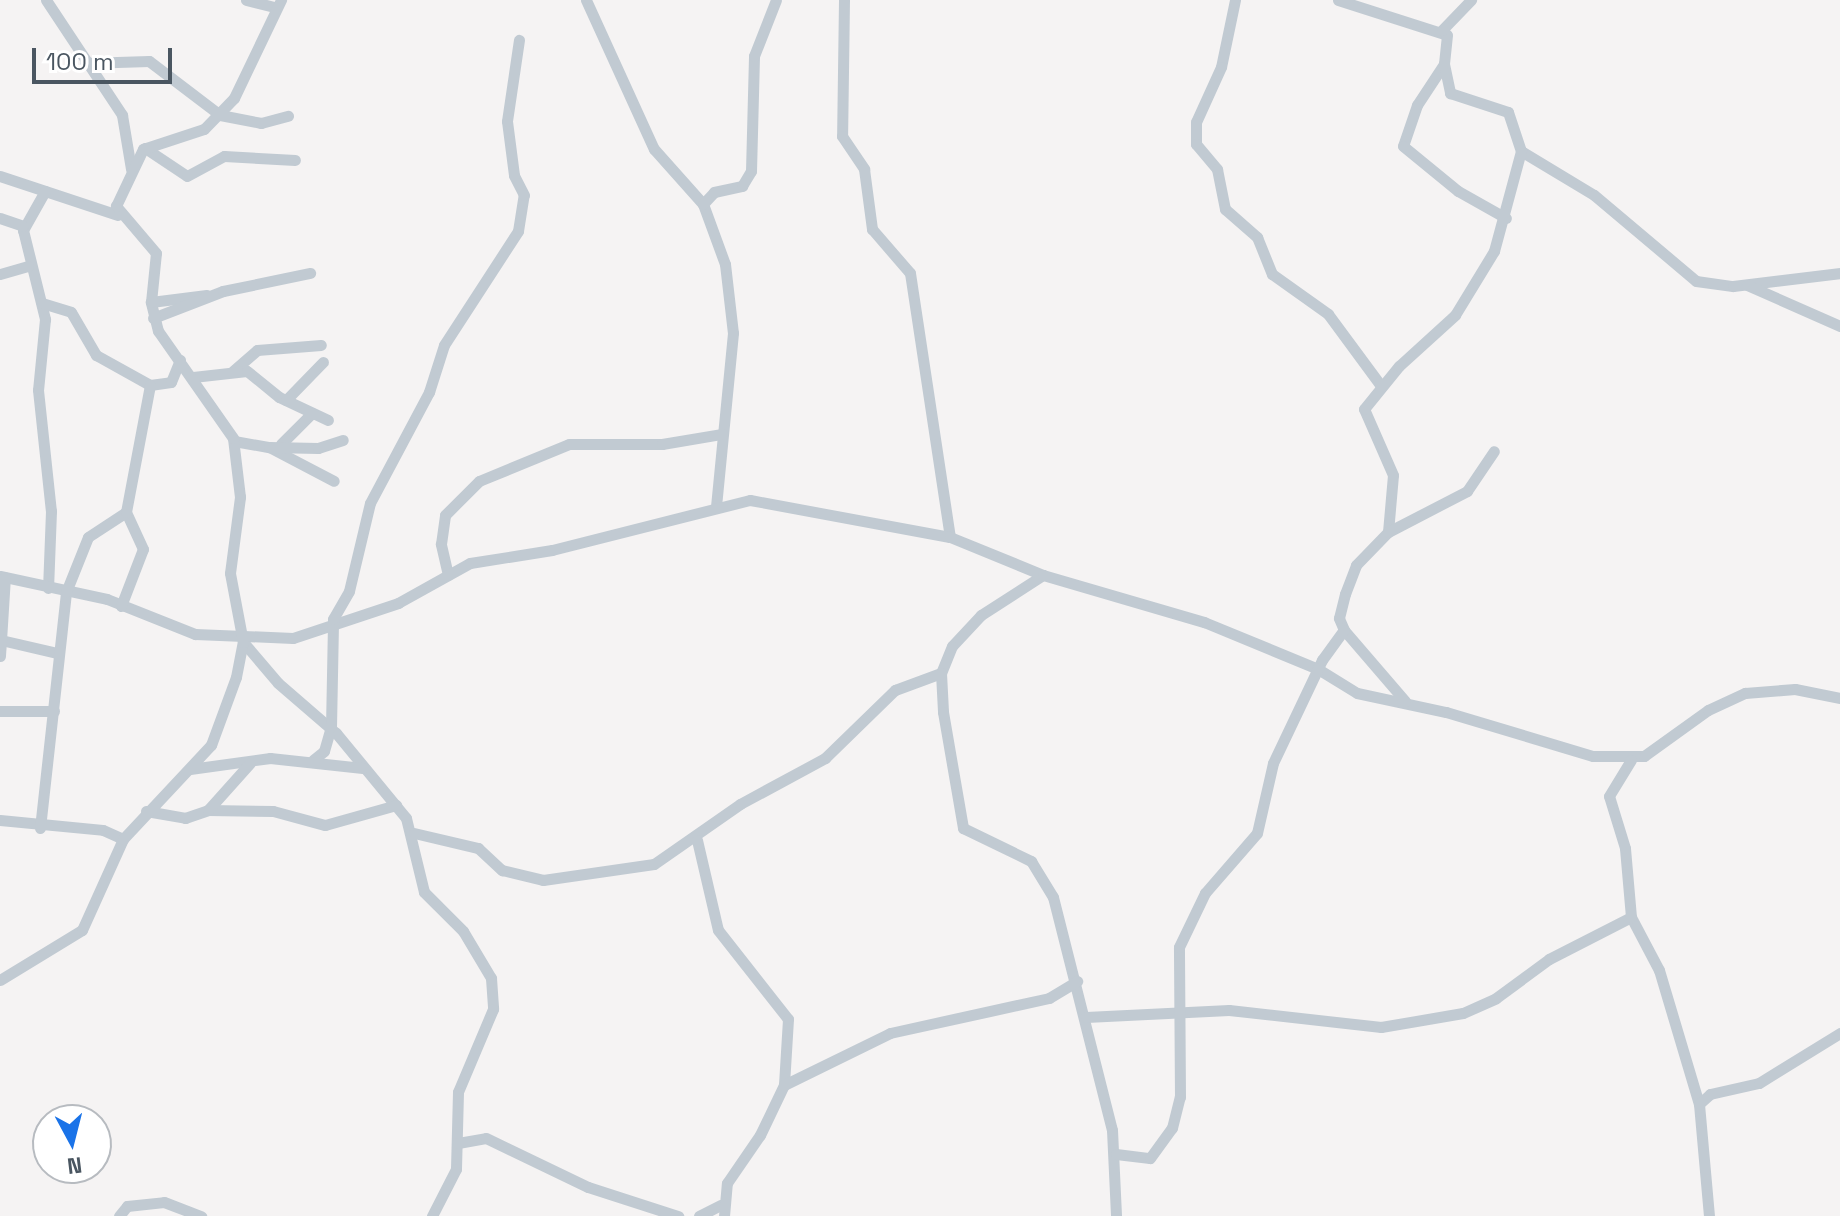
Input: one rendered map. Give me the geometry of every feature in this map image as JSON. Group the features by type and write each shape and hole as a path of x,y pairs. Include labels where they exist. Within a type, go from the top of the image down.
{"street":[{"path":"46,0 122,115 131,169"},
{"path":"118,215 117,198 145,148 192,135 220,115 249,76 278,4 246,0"},
{"path":"586,0 654,149 703,204 725,264 733,313 716,505"},
{"path":"703,204 714,192 742,186 751,171 754,56 776,0"},
{"path":"844,0 842,136 864,169 872,229 910,273 950,537"},
{"path":"1235,0 1221,67 1196,122 1196,144 1217,169 1225,209 1257,237 1272,274 1328,314 1381,386"},
{"path":"1338,0 1442,30 1449,43 1444,64 1411,116 1403,146 1458,191 1506,218"},
{"path":"1442,30 1471,0"},
{"path":"313,760 324,751 331,727 333,626 387,466 429,392 463,311 518,231 524,195 514,175 507,121 519,40"},
{"path":"85,63 149,61 220,115 261,123 288,116"},
{"path":"1388,532 1393,475 1364,414 1381,386 1455,315 1494,251 1506,218 1521,151 1508,112 1450,93 1444,64"},
{"path":"145,148 187,176 224,156 295,160"},
{"path":"1521,151 1594,195 1696,281 1747,285 1840,273"},
{"path":"0,176 118,215 156,253 151,302 153,318 234,441 240,497 230,573 242,640 215,738 123,839 82,930 0,980"},
{"path":"45,191 23,226 28,266 42,303 38,390 51,511 48,588"},
{"path":"0,218 23,226"},
{"path":"0,274 28,266"},
{"path":"151,302 211,295 310,273"},
{"path":"1747,285 1840,326"},
{"path":"153,318 211,295"},
{"path":"42,303 71,312 96,355 150,385 171,382 180,360"},
{"path":"233,371 257,350 321,345"},
{"path":"286,400 323,362"},
{"path":"193,377 233,371 251,372 286,400 328,420"},
{"path":"121,606 143,549 126,512 150,385"},
{"path":"275,445 312,413"},
{"path":"448,575 441,544 445,515 479,481 569,444 665,444 722,434"},
{"path":"234,441 318,448 343,440"},
{"path":"275,445 334,481"},
{"path":"1405,701 1344,630 1339,612 1354,569 1388,532 1467,491 1494,451"},
{"path":"0,656 2,576 121,606 195,634 242,640 301,637 398,603 470,563 567,547 716,505 768,501 950,537 1043,575 1204,622 1318,669 1352,692 1405,701 1567,751 1631,760"},
{"path":"40,828 66,592 88,537 126,512"},
{"path":"1043,575 971,623 941,673 961,825 972,837 1024,857 1042,872 1077,981 1116,1154 1116,1216"},
{"path":"1116,1154 1150,1158 1172,1128 1180,1097 1177,1011 1179,947 1205,893 1257,833 1269,775 1318,669 1344,630"},
{"path":"1,636 57,653"},
{"path":"242,640 278,683 331,727 362,768 396,805 414,833 424,892 463,931 493,988 489,1021 458,1092 456,1169 432,1216"},
{"path":"414,833 471,846 509,873 549,881 643,867 697,840 740,804 825,758 895,690 941,673"},
{"path":"1709,1216 1699,1104 1659,970 1631,917 1625,848 1609,796 1631,760 1732,696 1795,689 1840,698"},
{"path":"0,711 54,711"},
{"path":"190,769 313,760 362,768"},
{"path":"208,810 250,763"},
{"path":"146,811 185,818 208,810 273,811 325,825 396,805"},
{"path":"0,820 40,828 103,830 123,839"},
{"path":"697,840 720,933 772,991 788,1019 784,1085 760,1135 727,1183 722,1210 699,1216"},
{"path":"1086,1017 1177,1011 1244,1011 1370,1026 1448,1017 1496,998 1549,959 1631,917"},
{"path":"784,1085 890,1033 1049,998 1077,981"},
{"path":"1699,1104 1710,1094 1759,1083 1840,1033"},
{"path":"458,1143 486,1138 629,1200 678,1216"},
{"path":"628,1216 629,1200"},
{"path":"119,1216 127,1206 164,1202 201,1216"}]}
